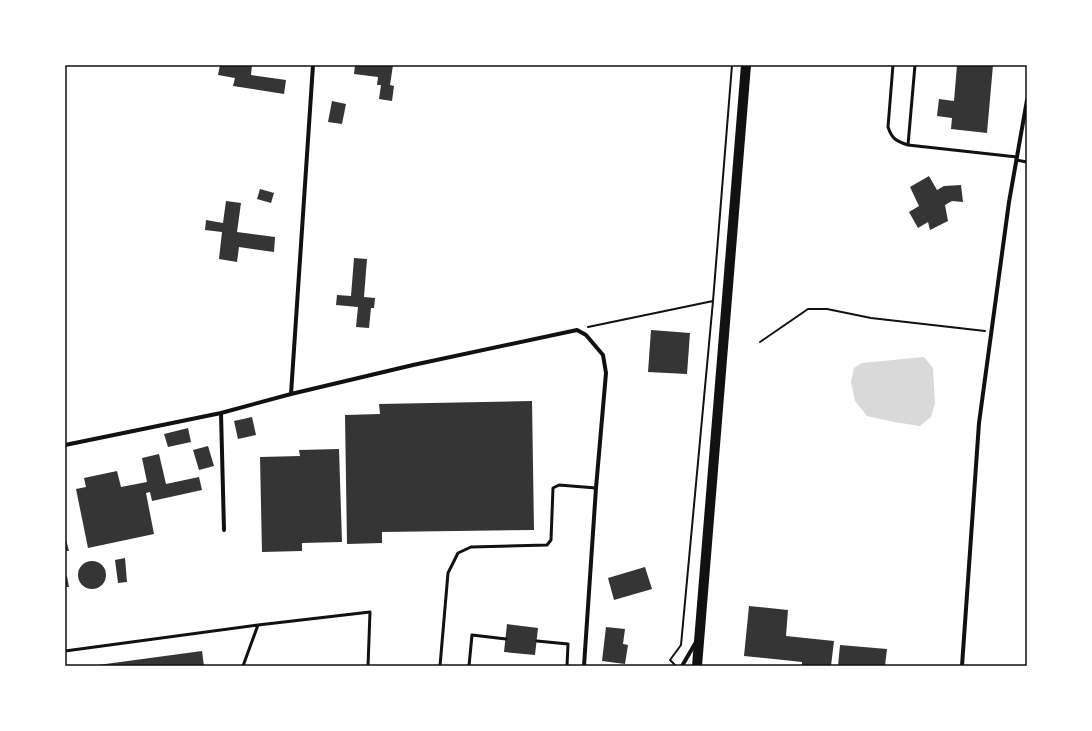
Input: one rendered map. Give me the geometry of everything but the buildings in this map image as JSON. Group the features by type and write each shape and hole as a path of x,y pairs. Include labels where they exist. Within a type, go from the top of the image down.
{"main road":[{"path":"697,666 746,65"}],"street":[{"path":"291,394 313,65"},
{"path":"962,666 978,423 990,332 1027,100"},
{"path":"65,445 221,413 291,394 413,365 577,330 586,335 603,355 606,373 596,488 584,666"},
{"path":"221,413 224,530"},
{"path":"682,666 699,636"}],"lane":[{"path":"893,65 888,127 891,136 899,142 908,145 1017,158 1027,162"},
{"path":"908,145 915,65"},
{"path":"440,666 448,573 458,553 471,547 547,545 551,540 553,488 559,485 596,488"},
{"path":"65,651 258,625 370,612 368,666"},
{"path":"243,666 258,625"},
{"path":"469,666 472,636 506,639"},
{"path":"537,641 568,644 567,666"}],"path":[{"path":"676,666 670,660 681,645 713,301 732,65"},
{"path":"577,330 727,299"},
{"path":"760,342 808,310 827,309 871,318 990,332"}],"shaded area":[{"path":"924,357 933,368 935,403 931,417 920,426 867,416 855,401 851,382 854,368 862,363"}]}
